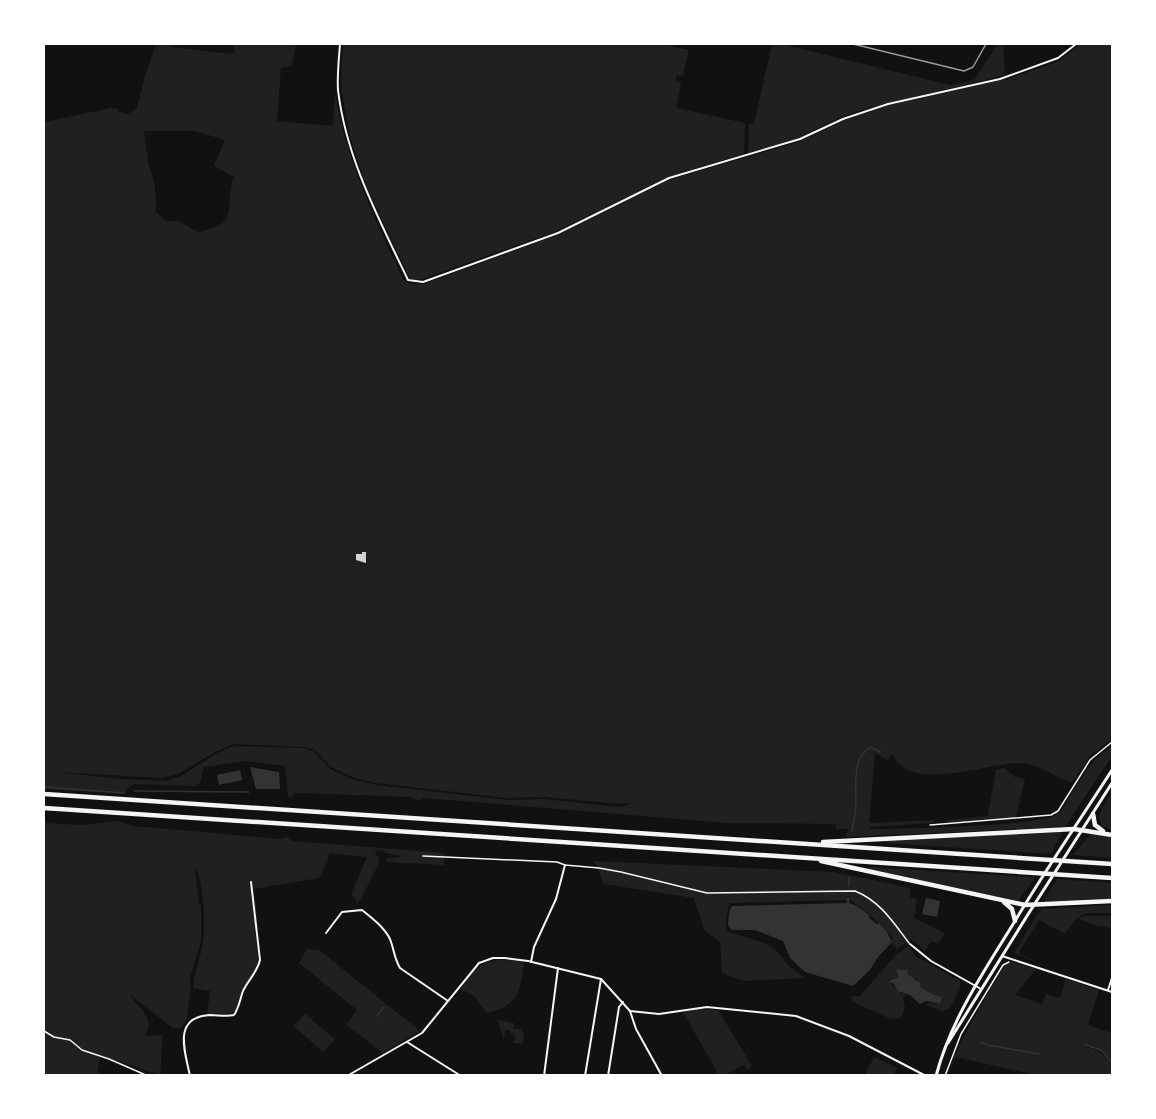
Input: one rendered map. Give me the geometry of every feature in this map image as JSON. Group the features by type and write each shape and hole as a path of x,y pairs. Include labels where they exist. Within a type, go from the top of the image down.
{"highway":[{"path":"44,794 1113,864"},
{"path":"44,808 1113,878"},
{"path":"1093,814 1095,825 1110,834"},
{"path":"803,843 1074,829 1110,834"},
{"path":"804,858 1025,905 1113,901"},
{"path":"1002,900 1011,909 1015,921"}],"main road":[{"path":"936,1076 952,1029 976,986 1025,905 1113,770"},
{"path":"947,1045 1113,783"}],"street":[{"path":"340,44 338,88 346,129 364,187 408,280 423,282 558,233 669,178 800,139 843,119 877,107 1010,75 1058,58 1076,44"},
{"path":"531,962 536,942 556,898 565,865"},
{"path":"190,1076 185,1052 184,1029 191,1020 199,1017 234,1015 244,990 258,968 260,960 250,882"},
{"path":"326,933 342,912 362,910 390,940 400,968 448,1001"},
{"path":"910,944 931,961 982,989"},
{"path":"1002,956 1113,992"},
{"path":"347,1076 422,1033 479,963 499,958 531,962 601,979 630,1011 636,1029 662,1076"},
{"path":"544,1076 558,968"},
{"path":"1108,990 1113,978"},
{"path":"585,1076 601,979"},
{"path":"608,1076 619,1007 623,1002"},
{"path":"630,1011 659,1014 707,1007 796,1016 869,1045 926,1076"},
{"path":"407,1042 461,1076"}],"lane":[{"path":"930,825 1051,815 1058,811 1090,760 1113,742"},
{"path":"423,856 557,862 565,865 599,868 707,893 855,891 864,894 882,908 910,944"}],"path":[{"path":"945,1076 961,1034 1003,965 1008,963 1010,958"},
{"path":"44,1031 54,1037 70,1040 82,1050 148,1076"}],"shaded area":[{"path":"156,44 174,44 172,47 230,54 235,52 234,44 296,44 292,66 281,68 277,121 333,126 335,92 354,165 392,256 405,281 424,284 560,234 669,180 798,142 843,121 889,105 1007,79 1057,62 1080,44 1112,44 1112,739 1092,754 1072,782 1034,765 1020,763 952,773 916,773 902,766 893,755 888,761 875,753 869,823 935,820 933,823 870,827 870,829 909,828 1000,824 1047,818 1060,812 1089,767 1112,746 1112,756 1065,827 845,837 849,829 836,829 835,824 726,823 424,798 418,801 412,797 295,793 290,798 288,797 285,766 245,761 204,767 200,783 195,786 134,784 125,794 44,789 44,122 111,108 128,114 137,108","holes":["144,131 195,131 225,140 214,166 234,177 229,213 221,224 198,232 178,221 165,221 156,212 155,186 148,162","234,744 304,747 314,749 331,767 355,778 376,783 507,798 545,797 620,804 635,802 620,807 544,799 507,800 377,785 354,780 330,769 313,751 304,748 234,746 217,753 181,776 166,781 55,772 163,778 180,773 215,752"]},
{"path":"343,44 661,44 689,50 683,76 677,75 676,81 681,83 676,108 745,123 744,154 668,177 557,231 414,280 409,277 367,188 350,137 341,87"},
{"path":"772,44 781,44 950,85 974,80 996,44 1003,44 1005,75 865,109 841,117 796,139 748,154 749,124 754,124"},
{"path":"250,767 279,772 280,789 256,789"},
{"path":"1004,768 1015,777 1025,779 1016,817 950,822 947,820 988,816 996,770"},
{"path":"240,770 242,780 219,785 217,775"},
{"path":"1112,793 1112,830 1102,826 1100,813"},
{"path":"117,821 133,826 281,839 287,837 292,841 445,853 444,865 386,862 385,859 403,856 376,850 375,854 379,858 379,863 361,899 356,904 357,901 351,894 367,857 329,853 328,861 319,878 254,889 258,929 255,930 258,958 256,969 242,989 236,1010 226,1014 207,1014 210,991 193,988 204,932 201,887 197,869 195,869 199,905 201,905 201,941 190,978 187,1019 181,1028 173,1028 130,995 147,1018 148,1029 145,1036 163,1035 160,1075 95,1055 100,1058 97,1075 44,1075 44,823 81,825"},
{"path":"1062,832 1051,854 885,843 885,841"},
{"path":"1091,834 1112,838 1112,858 1073,855"},
{"path":"594,861 832,872 903,886 910,888 910,897 917,899 914,918 945,933 938,944 931,941 925,951 911,939 897,949 892,944 892,937 873,917 850,900 729,903 726,931 764,943 775,949 789,966 805,978 744,981 722,973 720,942 704,930 694,898 604,884"},
{"path":"869,867 1035,878 1018,901 869,870"},
{"path":"1057,879 1112,883 1112,899 1045,902"},
{"path":"846,898 849,898 849,903 857,906 877,924 879,923 892,942 870,970 853,986 805,972 790,958 783,941 755,930 732,930 728,925 732,906 847,903"},
{"path":"926,898 940,901 937,917 922,914"},
{"path":"1112,905 1112,913 1089,913 1080,916 1065,934 1039,920 1019,952 1036,962 1014,953 1043,909"},
{"path":"1084,916 1112,916 1112,929 1079,919"},
{"path":"908,946 917,957 960,981 960,989 949,1009 942,1011 927,1006 927,1003 940,1004 935,996 920,986 918,980 904,969 897,969 899,977 888,980 906,995 903,998 905,1008 901,1018 891,1019 853,1002 851,996 860,996 894,957"},
{"path":"307,949 319,950 420,1031 383,1053 346,1025 357,1010 299,963"},
{"path":"497,960 524,962 519,989 512,1002 487,1013 474,996 461,989 479,967"},
{"path":"1011,962 1036,969 1015,995 1042,1004 1046,994 1060,998 1066,979 1099,990 1088,1025 1112,1033 1112,1062 1098,1050 1090,1046 1081,1046 1095,1050 1105,1057 1112,1064 1112,1075 1036,1075 955,1057 949,1074 954,1055 972,1021 1005,965"},
{"path":"896,969 907,970 922,988 942,997 940,1004 926,1001 920,1004 910,995 898,991 894,984 888,981 899,977"},
{"path":"699,1009 718,1010 752,1066 747,1069 744,1065 725,1075 719,1075 683,1012"},
{"path":"305,1014 335,1039 323,1052 294,1026"},
{"path":"498,1020 514,1023 514,1029 521,1029 524,1033 523,1044 513,1043 516,1038 515,1033 510,1033 510,1030 505,1030 504,1042"},
{"path":"874,1057 897,1068 894,1075 865,1075"}],"building":[{"path":"366,552 366,563 356,560 356,554 362,554"}],"waterway":[{"path":"852,831 858,764 861,757 871,747 880,752"},
{"path":"44,787 124,793"},
{"path":"134,791 249,792"},
{"path":"849,878 849,886"},
{"path":"377,1016 384,1007"},
{"path":"980,1042 1039,1054"},
{"path":"1085,1045 1101,1050 1112,1063"}],"railway":[{"path":"853,44 964,71 973,67 986,44"}]}
